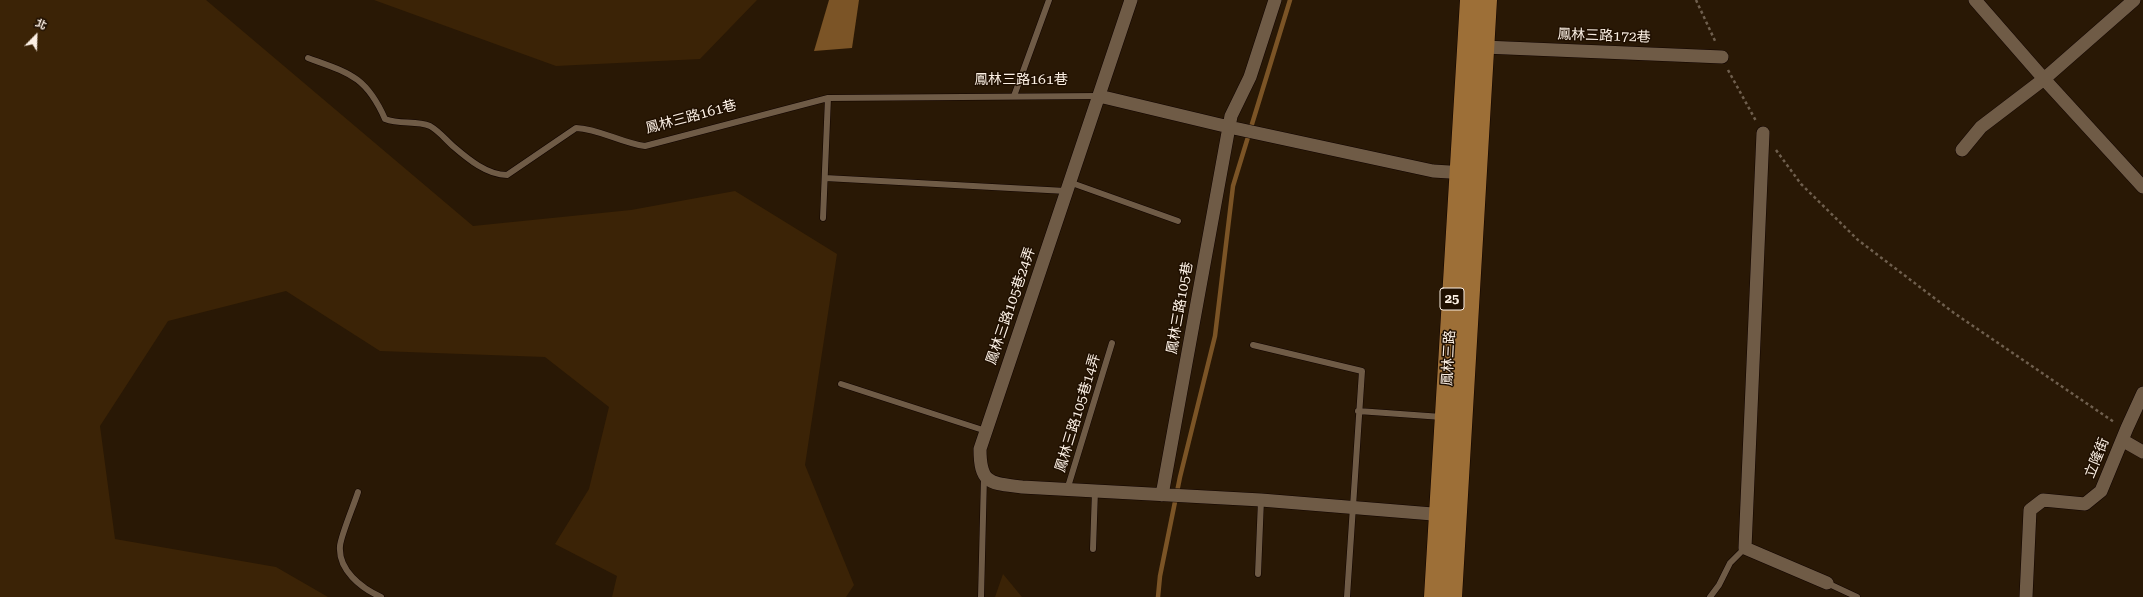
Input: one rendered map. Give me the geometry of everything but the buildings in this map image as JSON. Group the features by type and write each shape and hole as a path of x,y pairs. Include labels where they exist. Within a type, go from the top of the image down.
{"main road":[{"name":"鳳林三路","path":"1434,597 1448,516 1469,174 1470,0"},
{"name":"鳳林三路","path":"1452,597 1445,417 1469,174 1484,47 1487,0"}],"street":[{"path":"1068,186 1131,0"},
{"name":"鳳林三路105巷","path":"1165,495 1232,128 1231,116 1250,77 1275,0"},
{"path":"1976,0 2044,79 2143,187"},
{"path":"1962,150 1981,127 2044,79 2134,0"},
{"name":"鳳林三路172巷","path":"1484,47 1722,57"},
{"path":"1098,96 1232,128 1271,135 1433,171 1469,174"},
{"path":"1763,133 1745,548 1827,583"},
{"name":"鳳林三路105巷24弄","path":"984,476 980,466 980,449 1068,186"},
{"name":"立隆街","path":"2026,597 2030,510 2043,500 2085,504 2101,491 2124,434 2143,395"},
{"path":"2124,434 2143,452"},
{"path":"984,476 997,483 1067,490 1261,500 1448,516"}],"lane":[{"path":"1014,96 1049,0"},
{"name":"鳳林三路161巷","path":"308,58 353,75 366,86 378,103 385,119 394,122 420,123 431,127 454,147 496,175 507,175 576,128 588,129 632,145 645,146 828,98 1098,96"},
{"path":"823,218 828,98"},
{"path":"825,178 1068,186 1178,220"},
{"name":"鳳林三路105巷14弄","path":"1067,490 1112,343"},
{"path":"1254,345 1362,371 1358,411 1347,597"},
{"path":"841,384 986,431"},
{"path":"1358,411 1445,417"},
{"path":"982,597 984,476"},
{"path":"1093,548 1094,491"},
{"path":"358,492 340,546 343,563 351,577 381,597"},
{"path":"1258,574 1261,500"},
{"path":"1710,597 1719,585 1730,563 1745,548"},
{"path":"1827,583 1857,597"}],"path":[{"path":"1696,0 1731,77 1763,133 1801,184 1858,240 1954,313 2113,422 2124,434"}],"shaded area":[{"path":"0,0 206,0 473,226 631,210 735,191 837,254 805,465 854,585 846,597 612,597 617,576 555,544 589,489 609,407 545,357 380,351 286,291 168,321 100,426 115,539 276,567 328,597 0,597"},
{"path":"374,0 757,0 700,59 556,66"},
{"path":"829,0 859,0 852,48 814,51"},
{"path":"1003,574 1022,597 995,597"}],"waterway":[{"path":"1158,597 1160,576 1180,477 1215,336 1233,186 1290,0"}]}
